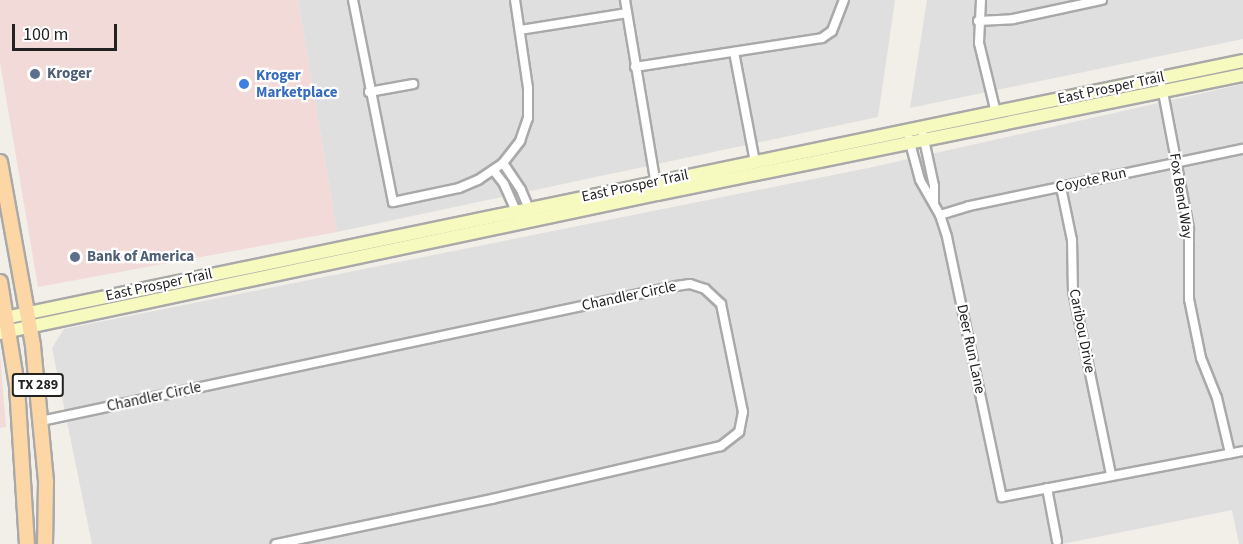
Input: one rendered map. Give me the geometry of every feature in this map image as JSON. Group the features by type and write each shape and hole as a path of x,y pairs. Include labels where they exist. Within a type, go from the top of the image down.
{"main road":[{"name":"East Prosper Trail","path":"923,134 996,113 1243,61"},
{"name":"East Prosper Trail","path":"28,319 214,273 525,215 923,134 1162,93 1243,75"},
{"name":"East Prosper Trail","path":"656,188 755,162 908,137"},
{"name":"TX 289","path":"0,162 28,319 41,421 46,482 45,544"},
{"name":"East Prosper Trail","path":"28,319 217,287 525,215"},
{"path":"214,273 217,287"},
{"name":"TX 289","path":"0,282 4,325 20,419 27,544"},
{"path":"4,325 28,319"}],"street":[{"path":"353,0 369,92 393,202 459,188 494,171 520,141 528,118 528,88 515,0"},
{"path":"625,0 656,188"},
{"path":"635,67 822,38 832,32 844,0"},
{"path":"981,0 978,21 979,43 996,113"},
{"path":"978,21 1013,19 1102,0"},
{"path":"520,30 627,13"},
{"path":"734,52 755,162"},
{"name":"Fox Bend Way","path":"1160,78 1189,228 1189,299 1201,358 1220,405 1230,453"},
{"path":"369,92 414,84"},
{"name":"Deer Run Lane","path":"923,134 934,186 934,203"},
{"name":"Deer Run Lane","path":"908,137 920,180 940,215 954,263 1002,497 1047,488"},
{"name":"Coyote Run","path":"940,215 969,206 1243,149"},
{"path":"503,163 518,183 525,215"},
{"path":"494,171 525,215"},
{"name":"Caribou Drive","path":"1061,187 1072,240 1073,291 1111,475"},
{"name":"Chandler Circle","path":"41,421 676,286 690,284 705,289 721,304 743,412 739,432 721,446 492,499 276,544"},
{"path":"1057,541 1047,488 1243,451"}],"shaded area":[{"path":"0,0 298,0 337,232 38,287 0,62"},
{"path":"298,0 895,0 878,117 337,232"},
{"path":"927,0 1243,0 1243,39 910,108"},
{"path":"1243,84 1243,544 1239,544 1232,510 1062,544 92,544 52,348 64,329 873,167"},
{"path":"0,354 6,427 0,428"}],"place":[{"name":"Kroger","path":"35,74"},
{"name":"Kroger Marketplace","path":"244,84"},
{"name":"Bank of America","path":"75,257"}]}
